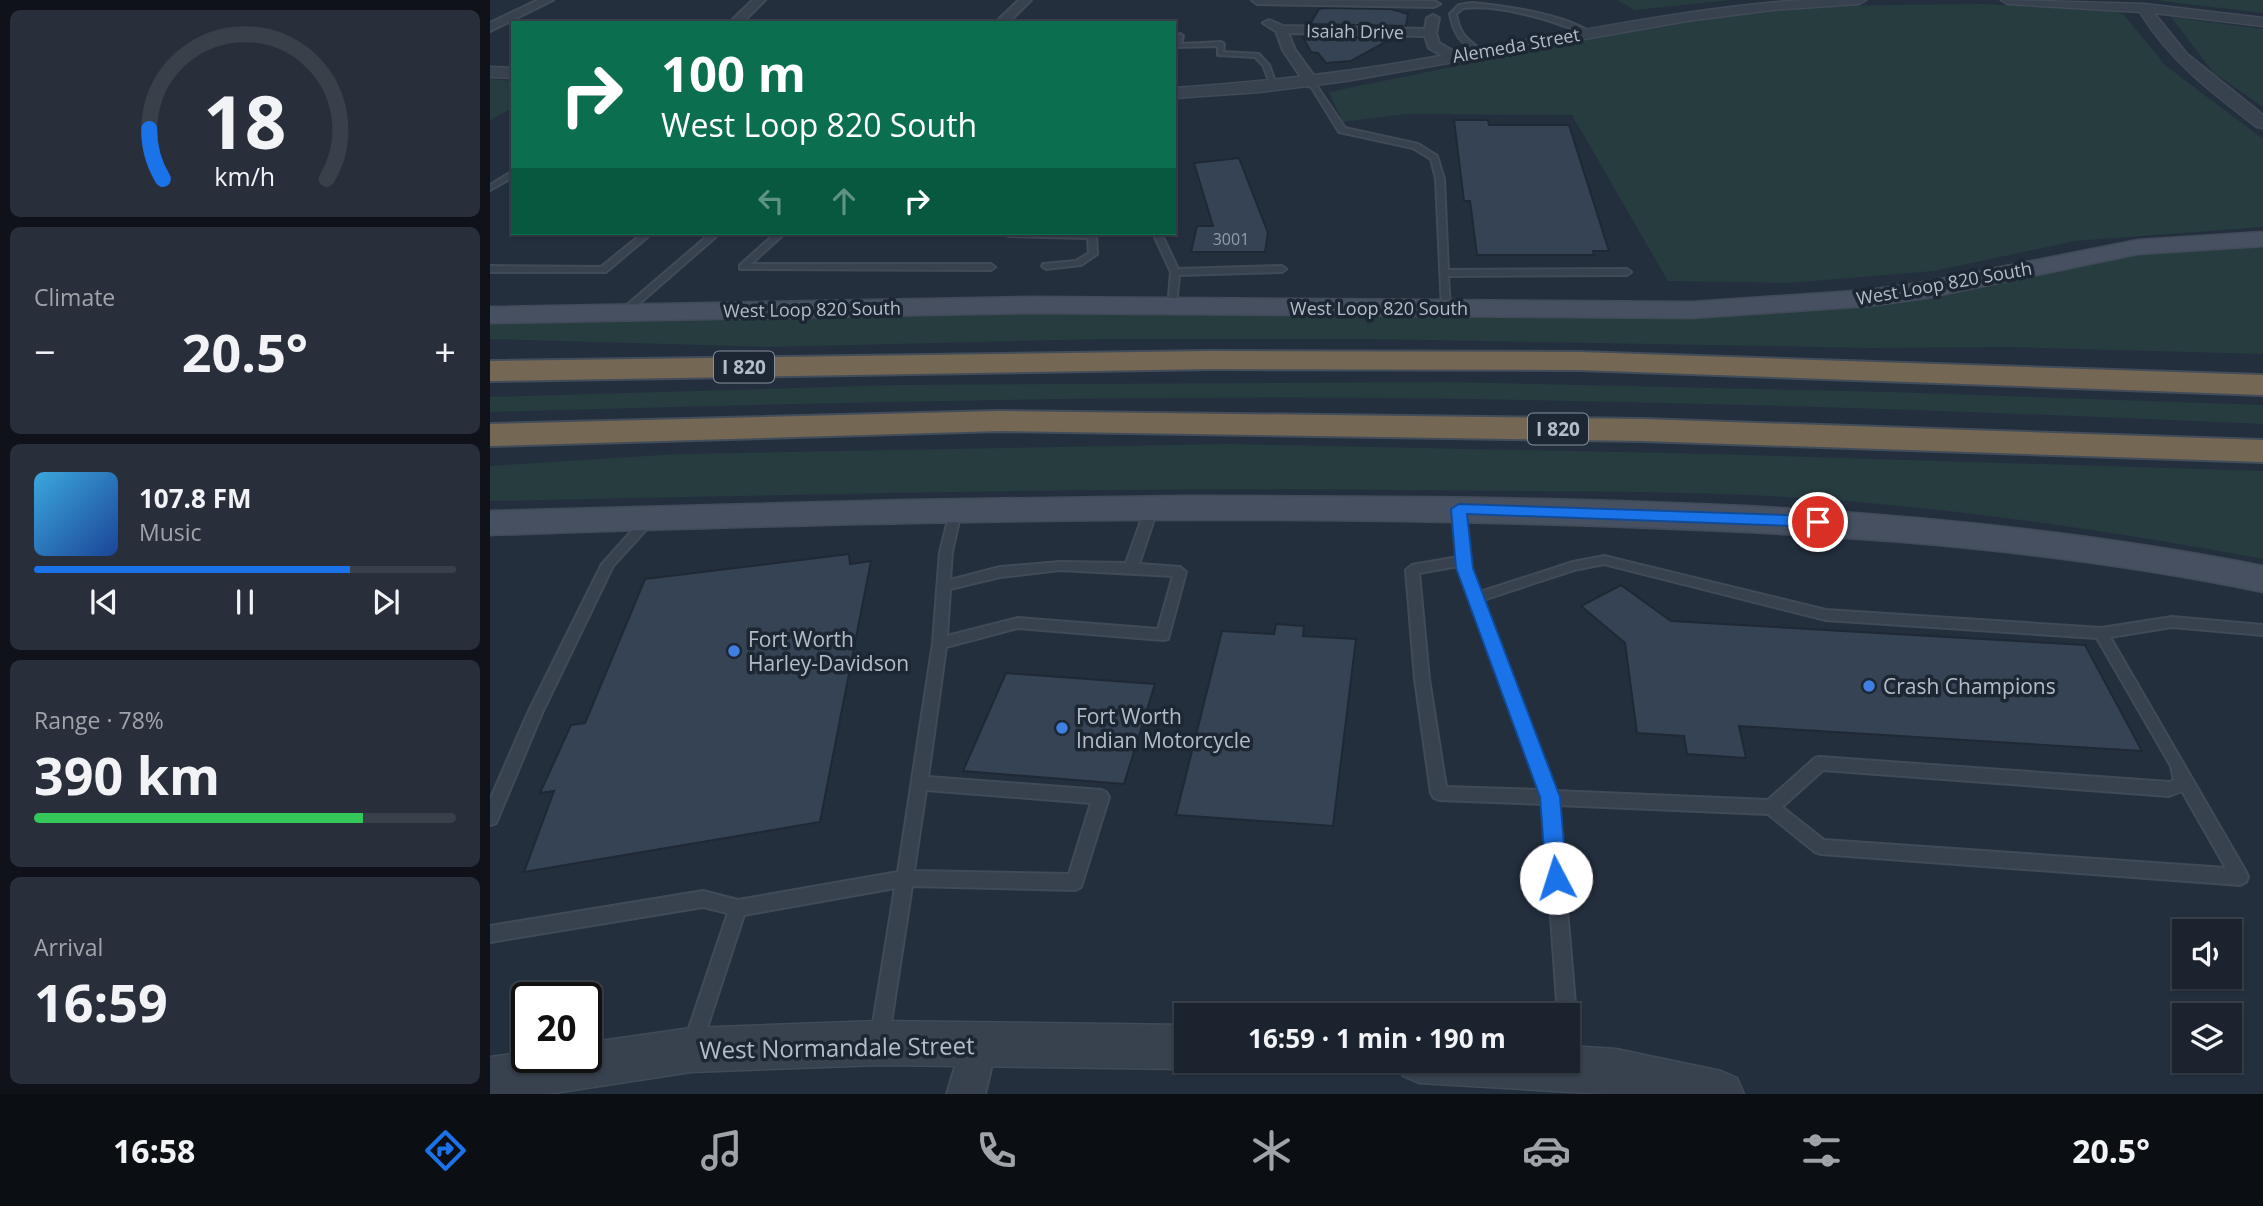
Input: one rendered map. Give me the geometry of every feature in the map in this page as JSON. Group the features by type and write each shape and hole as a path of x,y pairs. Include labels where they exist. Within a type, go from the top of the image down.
{"highway":[{"path":"490,346 999,363"},
{"name":"I 820","path":"490,371 1210,360 1580,361 2263,385"},
{"path":"2226,383 2263,374"},
{"name":"I 820","path":"490,435 999,421 1643,430 2263,451"},
{"path":"490,456 853,423"}],"main road":[{"name":"West Loop 820 South","path":"490,315 1033,305 1692,310 1804,303 1926,290 2126,249 2263,239"},
{"path":"490,523 650,517 955,512 1459,509 1792,520 1924,528 2053,541 2263,579"}],"street":[{"path":"490,27 547,0"},
{"path":"737,21 759,0"},
{"path":"1002,21 1025,0"},
{"path":"1312,83 1289,50 1281,29 1269,23 1257,0 1435,2 1430,33 1433,44 1454,57"},
{"name":"Alemeda Street","path":"1176,93 1312,83 1694,14 1859,0"},
{"path":"2008,0 2142,4 2263,22"},
{"path":"2142,4 2156,29 2179,55 2201,76 2263,122"},
{"name":"Isaiah Drive","path":"1281,29 1430,33"},
{"path":"490,72 511,73"},
{"name":"West Normandale Street","path":"490,1080 691,1050 879,1043 1174,1047"},
{"path":"966,1094 979,1043"},
{"path":"1580,1055 1619,1083 1721,1094"}],"lane":[{"path":"1480,52 1456,30 1453,14 1461,6 1486,6 1573,24 1587,32"},
{"path":"1180,36 1178,46 1221,44 1220,54 1259,55 1265,60 1274,87"},
{"path":"1312,83 1342,130 1415,146 1434,158 1440,179 1445,308"},
{"path":"490,188 511,174"},
{"path":"490,269 603,270 646,235"},
{"path":"623,313 714,235"},
{"path":"779,235 743,267 991,267"},
{"path":"1046,266 1078,264 1093,254 1092,235"},
{"path":"1158,235 1175,272 1171,307"},
{"path":"1175,272 1282,269"},
{"path":"1444,273 1627,272"},
{"path":"1459,509 1464,560 1476,598 1550,797 1566,1003"},
{"path":"1131,568 1152,510"},
{"path":"879,1043 920,783 940,643 946,552 955,512"},
{"path":"490,818 535,713 608,564 650,517"},
{"path":"1464,560 1412,570 1422,679 1439,793 1771,807 1821,848 2240,877 2182,778"},
{"path":"1476,598 1573,566 1604,560 1826,615 2101,633 2172,622 2263,630"},
{"path":"940,643 1018,623 1163,635 1180,572 1060,566 1000,572 944,586"},
{"path":"1771,807 1820,763 2169,789 2183,784 2178,765 2101,633"},
{"path":"490,934 703,899 738,908 906,878 1075,882 1101,797 920,783"},
{"path":"691,1050 738,908"}],"green space":[{"path":"1617,0 1731,0 1635,10"},
{"path":"2263,0 2263,13 2162,1"},
{"path":"1981,4 2114,10 2124,15 2166,66 2263,139 2263,227 2075,241 1934,271 1788,283 1668,281 1572,115 1406,114 1343,122 1329,92 1587,40 1742,14 1831,7"},
{"path":"2171,17 2263,29 2263,107 2213,72"},
{"path":"490,79 511,81 511,109 490,120"},
{"path":"2263,245 2263,354 2008,347 1872,348 1369,339 1105,339 769,347 490,339 490,323 1045,310 1740,312 2167,250"},
{"path":"1446,382 1890,392 2263,405 2263,424 1767,406 1347,398 980,400 490,412 490,397 899,385"},
{"path":"1228,444 1714,454 2263,471 2263,559 2108,532 2004,518 1847,501 1736,494 1287,489 945,492 490,501 490,466 678,454"}],"building":[{"path":"1319,9 1391,9 1408,14 1406,26 1310,24"},
{"path":"1302,36 1393,38 1351,61 1326,63 1318,53 1311,52"},
{"path":"1454,120 1488,120 1489,125 1569,125 1609,251 1593,251 1594,255 1477,255 1470,201 1464,201"},
{"path":"1239,158 1268,233 1265,252 1191,252 1197,226 1213,226 1194,163"},
{"name":"Fort Worth Harley-Davidson","path":"849,554 850,564 871,561 820,822 524,872 554,791 540,793 571,725 585,723 645,579"},
{"name":"Crash Champions","path":"1621,585 1671,621 2085,645 2142,751 1739,726 1746,758 1687,754 1684,736 1637,733 1625,643 1581,606"},
{"path":"1276,624 1304,626 1303,636 1356,639 1333,826 1176,815 1222,631 1274,634"},
{"name":"Fort Worth Indian Motorcycle","path":"1006,673 1155,684 1124,784 963,771"}],"place":[{"name":"Fort Worth Harley-Davidson","path":"734,651"},
{"name":"Crash Champions","path":"1869,686"},
{"name":"Fort Worth Indian Motorcycle","path":"1062,728"}],"route":[{"path":"1556,878 1550,797 1465,568 1459,509 1818,522"}]}
